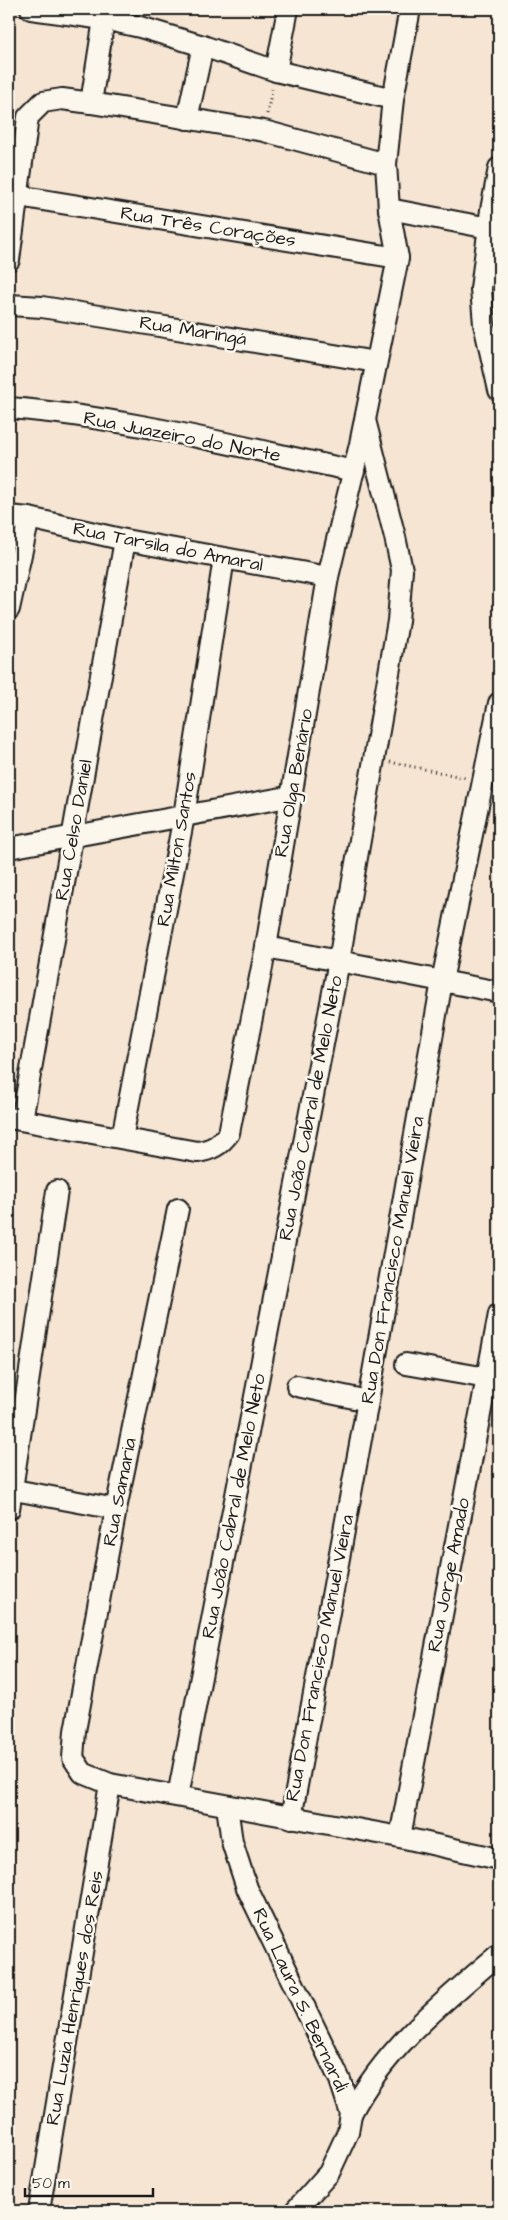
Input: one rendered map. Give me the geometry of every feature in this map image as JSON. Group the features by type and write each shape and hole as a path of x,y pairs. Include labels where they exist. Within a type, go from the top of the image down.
{"street":[{"path":"31,9 104,19 203,46 276,71 393,99"},
{"path":"276,71 288,9"},
{"path":"398,258 389,209 386,164 393,99 410,9"},
{"path":"91,102 104,19"},
{"path":"187,120 203,46"},
{"path":"9,260 28,117 43,102 62,99 91,102 187,120 264,131 386,164"},
{"path":"499,168 481,289 484,324 499,390"},
{"name":"Rua Três Corações","path":"18,196 398,258"},
{"path":"389,209 489,228"},
{"name":"Rua Olga Benário","path":"122,1138 197,1152 208,1150 221,1144 229,1133 266,947 293,796 328,577 354,471 398,258"},
{"name":"Rua Maringá","path":"9,305 78,312 376,362"},
{"name":"Rua Juazeiro do Norte","path":"9,408 38,410 179,433 354,471"},
{"name":"Rua João Cabral de Melo Neto","path":"178,1796 339,961 398,621 402,570 396,537 365,420"},
{"name":"Rua Tarsila do Amaral","path":"9,516 29,518 125,540 328,577"},
{"path":"9,609 29,518"},
{"name":"Rua Celso Daniel","path":"15,1119 73,837 125,540"},
{"name":"Rua Milton Santos","path":"122,1138 184,816 224,558"},
{"name":"Rua Don Francisco Manuel Vieira","path":"291,1818 368,1401 442,981 499,703"},
{"path":"9,848 293,796"},
{"path":"266,947 499,992"},
{"path":"15,1119 122,1138"},
{"path":"9,1509 57,1191"},
{"name":"Rua Samaria","path":"110,1784 83,1774 73,1758 76,1731 116,1509 178,1209"},
{"name":"Rua Jorge Amado","path":"400,1837 499,1314"},
{"path":"406,1364 487,1378"},
{"path":"298,1386 368,1401"},
{"path":"11,1489 116,1509"},
{"path":"110,1784 400,1837 499,1859"},
{"name":"Rua Luzia Henriques dos Reis","path":"39,2211 110,1784"},
{"name":"Rua Laura S. Bernardi","path":"227,1806 232,1842 247,1888 340,2080 351,2114 348,2132 329,2173 295,2211"},
{"path":"351,2114 362,2092 389,2056 463,1983 499,1954"}],"path":[{"path":"264,131 276,71"},
{"path":"375,759 483,781"}],"green space":[{"path":"9,522 16,523 9,560"}]}
